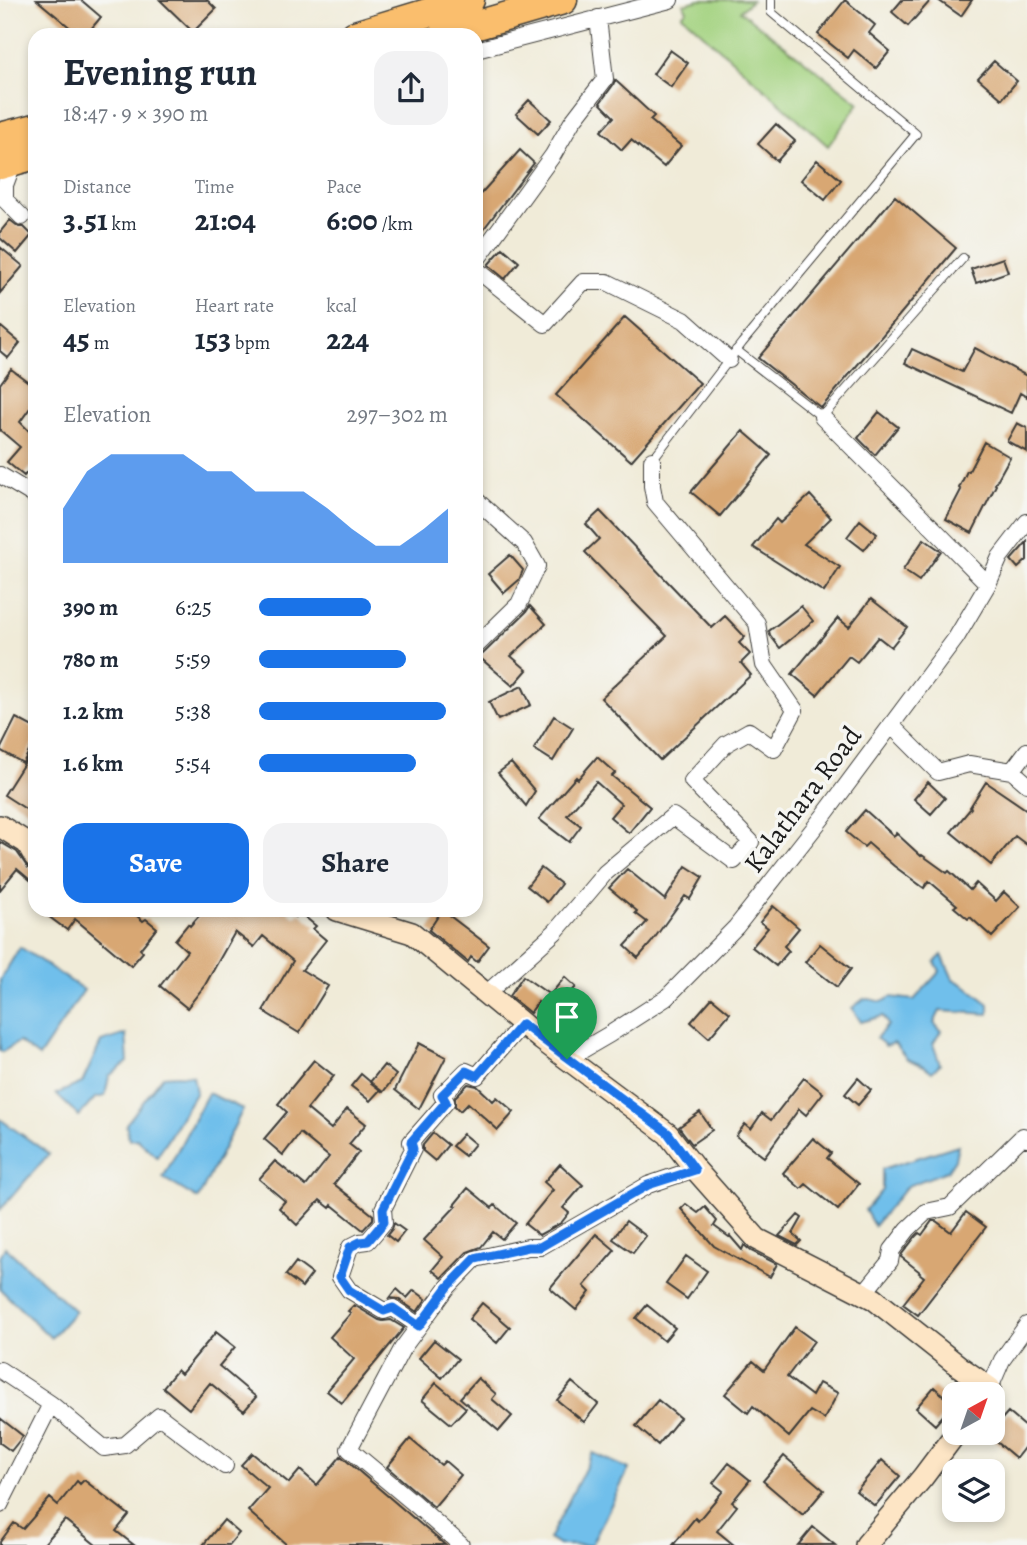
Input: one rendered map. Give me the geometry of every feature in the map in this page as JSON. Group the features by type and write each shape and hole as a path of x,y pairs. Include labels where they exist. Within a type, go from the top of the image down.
{"highway":[{"path":"378,28 470,0"},
{"path":"467,28 563,0"},
{"path":"9,148 28,133"}],"street":[{"path":"483,48 670,0"},
{"path":"483,251 605,79 598,18"},
{"path":"9,148 5,200 22,217"},
{"path":"483,275 545,324 583,282 607,282 684,320 733,355"},
{"path":"822,417 988,584"},
{"path":"486,994 555,932 605,873 673,816 734,861 751,842 692,781 726,744 749,731 774,749 795,710 764,665 757,623 655,502 652,460"},
{"path":"0,475 28,492"},
{"path":"483,506 524,543 537,566 519,604 483,639"},
{"name":"Kalathara Road","path":"567,1059 666,998 736,927 822,818 956,638 988,584 1000,557 1027,523"},
{"path":"891,725 938,772 969,764 1012,771 1027,785"},
{"path":"1012,771 1027,751"},
{"path":"0,826 28,845"},
{"path":"360,917 412,933 522,1024 668,1133 695,1170 757,1239 874,1298 977,1382"},
{"path":"419,1326 393,1308 384,1311 349,1290 340,1277 350,1247 368,1241 384,1222 383,1209 413,1149 411,1142 446,1102 442,1095 466,1071 477,1076 522,1024"},
{"path":"864,1293 890,1261 892,1250 926,1212 950,1207 1023,1136 1027,1139"},
{"path":"461,1545 349,1449 401,1349 448,1287 475,1259 528,1247 540,1247 648,1185 695,1170"},
{"path":"991,1382 1002,1360 1027,1325"},
{"path":"0,1370 51,1404 104,1448 125,1445 159,1416 225,1466"},
{"path":"0,1505 51,1404"},
{"path":"866,1545 946,1446"}],"lane":[{"path":"652,460 733,355 916,134 771,12 771,0"},
{"path":"733,355 822,417 963,258"}],"green space":[{"path":"700,0 752,0 740,11 859,103 828,146 682,15 687,10 683,4"}],"water":[{"path":"20,947 84,990 39,1057 19,1042 0,1051 0,980"},
{"path":"942,955 953,979 989,1004 989,1014 940,1011 934,1023 941,1031 933,1044 940,1064 932,1072 907,1059 894,1043 886,1046 876,1038 888,1025 883,1016 861,1022 852,1008 865,998 882,1002 891,997 914,1000 940,971 935,962"},
{"path":"126,1034 128,1062 109,1076 105,1096 95,1098 79,1116 56,1094 82,1083 101,1042"},
{"path":"163,1076 193,1076 196,1092 157,1157 137,1139 129,1140 126,1124"},
{"path":"208,1093 243,1109 198,1199 163,1178"},
{"path":"0,1119 49,1154 0,1210"},
{"path":"958,1145 955,1159 947,1171 907,1186 874,1226 865,1210 882,1190 882,1169"},
{"path":"5,1247 75,1311 51,1338 0,1289 0,1257"},
{"path":"593,1453 629,1469 591,1545 559,1545 549,1539"}],"building":[{"path":"37,0 81,0 101,17 92,28 71,28"},
{"path":"160,0 207,0 216,9 197,28 189,28"},
{"path":"845,0 875,25 869,33 890,51 876,68 854,50 848,58 818,34"},
{"path":"902,0 931,0 908,26 892,12"},
{"path":"938,0 972,0 961,16"},
{"path":"670,50 688,63 671,87 653,74"},
{"path":"994,61 1017,81 1002,99 978,78"},
{"path":"615,80 654,116 650,120 681,146 664,167 631,140 622,150 601,131 614,117 600,103"},
{"path":"529,100 551,120 538,134 516,114"},
{"path":"776,124 795,141 777,161 758,144"},
{"path":"520,150 534,163 483,230 483,191"},
{"path":"817,160 841,180 825,200 801,180"},
{"path":"895,196 956,248 820,407 758,358"},
{"path":"10,220 28,231 28,240 17,253 0,238 0,232"},
{"path":"0,247 23,266 0,293"},
{"path":"503,248 519,262 505,279 488,265"},
{"path":"1003,258 1008,272 976,283 971,269"},
{"path":"625,317 700,383 631,461 556,395"},
{"path":"0,326 20,343 8,358 0,351"},
{"path":"975,348 1027,376 1027,397 1020,393 1011,413 905,363 912,349 962,372"},
{"path":"11,369 28,382 28,411 20,422 28,430 28,471 24,476 7,462 20,447 0,430 0,384"},
{"path":"879,412 898,427 875,455 858,438"},
{"path":"1017,423 1027,428 1027,452 1007,441"},
{"path":"743,431 771,455 720,516 691,492"},
{"path":"984,442 1010,457 972,533 946,519 961,490 959,488 967,471"},
{"path":"810,495 831,518 804,544 840,567 824,592 753,547 776,519 780,523"},
{"path":"600,511 712,628 725,616 745,637 739,643 750,654 741,663 751,675 660,760 601,698 667,636 585,552 599,539 586,524"},
{"path":"860,520 877,534 864,550 847,537"},
{"path":"924,539 941,551 919,581 903,570"},
{"path":"1027,542 1027,560 1018,568 1011,560"},
{"path":"510,555 523,570 519,580 504,593 488,574"},
{"path":"871,599 907,627 891,647 878,637 857,662 849,656 817,695 792,674 838,618 849,627"},
{"path":"530,606 546,624 511,656 527,670 513,686 483,660 483,654"},
{"path":"801,606 813,621 780,648 769,631"},
{"path":"522,686 531,705 498,720 489,702"},
{"path":"554,716 573,728 553,761 534,749"},
{"path":"16,718 28,724 28,753 23,763 0,750"},
{"path":"28,757 28,810 4,795"},
{"path":"597,757 615,773 612,776 650,807 629,833 610,817 621,804 596,782 567,815 581,826 569,842 539,819"},
{"path":"511,763 535,791 526,806 498,773"},
{"path":"928,782 945,798 931,814 914,799"},
{"path":"986,782 1027,810 1027,845 1015,836 991,865 951,832 971,808"},
{"path":"865,810 894,836 896,833 921,856 947,873 949,871 970,890 976,883 996,901 1004,892 1020,907 992,937 954,907 957,905 929,881 924,888 868,843 864,847 846,832"},
{"path":"0,842 17,852 28,868 28,878 17,869 0,890"},
{"path":"686,866 703,877 690,899 685,896 638,958 625,946 647,922 609,888 627,869 665,900"},
{"path":"541,868 561,884 547,902 527,886"},
{"path":"773,906 799,928 784,946 789,951 776,966 752,947 768,928 760,922"},
{"path":"49,917 138,917 143,921 146,919 157,928 140,949 143,952 131,966 75,919 67,930"},
{"path":"198,917 305,917 316,926 313,929 326,940 302,970 328,986 299,1033 263,1011 293,961 263,936 254,947 235,932 205,985 187,1008 160,986 187,951 175,940 188,924 190,926"},
{"path":"437,917 451,917 489,946 477,962 471,957 468,962 429,930"},
{"path":"820,944 851,969 837,987 805,962"},
{"path":"523,976 550,995 565,977 576,987 552,1013 538,1002 530,1013 509,996"},
{"path":"712,998 730,1013 709,1038 691,1022"},
{"path":"419,1043 446,1057 419,1109 395,1090"},
{"path":"314,1060 334,1076 307,1109 331,1129 347,1109 366,1124 349,1144 359,1152 334,1184 373,1215 373,1219 363,1230 332,1205 330,1208 320,1200 297,1225 279,1208 285,1201 259,1179 275,1161 306,1186 329,1157 300,1133 283,1155 264,1139 287,1112 278,1104"},
{"path":"384,1065 396,1075 383,1092 370,1082"},
{"path":"361,1074 380,1090 370,1101 351,1086"},
{"path":"804,1078 823,1093 806,1115 799,1109 764,1157 736,1136 745,1124 751,1129 762,1113 771,1120"},
{"path":"858,1078 871,1090 858,1105 845,1094"},
{"path":"468,1084 477,1086 493,1101 497,1097 514,1112 498,1130 468,1103 460,1111 455,1106 455,1097"},
{"path":"700,1112 712,1130 692,1144 679,1127"},
{"path":"433,1133 448,1145 435,1161 423,1151 423,1145"},
{"path":"463,1134 475,1144 465,1156 452,1146"},
{"path":"813,1138 831,1153 827,1158 859,1184 838,1210 806,1184 801,1189 783,1173"},
{"path":"560,1164 583,1185 563,1208 569,1213 561,1223 539,1235 525,1224 553,1190 544,1182"},
{"path":"468,1188 492,1208 495,1205 516,1223 502,1239 493,1232 481,1247 467,1252 442,1278 432,1270 443,1257 424,1240 456,1206 454,1205"},
{"path":"686,1204 698,1213 705,1207 717,1221 714,1226 730,1236 742,1250 744,1245 777,1264 770,1277 714,1246 681,1209"},
{"path":"966,1212 986,1227 918,1315 903,1304 924,1277 901,1257 902,1254 932,1221 951,1232"},
{"path":"798,1215 802,1218 793,1234 801,1241 797,1245 779,1236"},
{"path":"626,1221 646,1236 633,1253 613,1239"},
{"path":"394,1223 405,1231 396,1242 387,1235"},
{"path":"596,1234 615,1250 584,1286 590,1292 576,1310 550,1288"},
{"path":"686,1256 707,1271 687,1299 666,1284"},
{"path":"296,1262 312,1274 302,1287 286,1275"},
{"path":"397,1289 407,1298 414,1290 426,1299 417,1312 398,1299 390,1298"},
{"path":"482,1303 510,1327 497,1343 469,1319"},
{"path":"354,1305 379,1320 391,1320 404,1328 342,1403 327,1391 354,1359 330,1337 351,1313 348,1311"},
{"path":"647,1305 675,1328 664,1341 636,1318"},
{"path":"795,1327 814,1341 787,1377 812,1396 819,1383 838,1393 824,1419 810,1411 789,1437 753,1406 748,1413 725,1394 753,1361 764,1370"},
{"path":"216,1332 235,1347 219,1366 256,1397 244,1411 210,1383 189,1409 163,1387 177,1370 181,1374"},
{"path":"434,1340 458,1359 442,1378 419,1358"},
{"path":"478,1378 496,1394 492,1399 512,1416 499,1431 460,1398"},
{"path":"572,1382 598,1404 584,1422 557,1400"},
{"path":"436,1383 466,1408 451,1424 422,1400"},
{"path":"934,1387 942,1394 942,1417 935,1425 916,1408"},
{"path":"658,1400 680,1418 658,1445 636,1426"},
{"path":"1008,1412 1027,1428 1027,1444 1016,1458 1002,1446 1005,1445 1005,1415"},
{"path":"0,1418 23,1436 11,1451 0,1443"},
{"path":"410,1439 441,1465 445,1461 461,1475 434,1507 387,1467"},
{"path":"252,1453 289,1483 300,1470 317,1485 341,1456 445,1545 287,1545 248,1511 268,1488 241,1465"},
{"path":"784,1456 824,1490 803,1515 763,1481"},
{"path":"882,1460 900,1476 875,1506 856,1491"},
{"path":"729,1463 750,1480 732,1502 737,1506 717,1531 734,1545 673,1545 695,1518 698,1521 723,1491 713,1483"},
{"path":"84,1480 129,1515 116,1531 134,1545 96,1545 65,1520 43,1545 0,1545 14,1523 23,1529 50,1498 58,1505 77,1481 80,1484"},
{"path":"224,1520 239,1533 229,1545 203,1545"},
{"path":"813,1527 835,1545 798,1545"}],"route":[{"path":"522,1024 567,1059 668,1133 695,1170 648,1185 540,1247 528,1247 475,1259 448,1287 419,1326 393,1308 384,1311 349,1290 340,1277 350,1247 368,1241 384,1222 383,1209 413,1149 411,1142 446,1102 442,1095 466,1071 477,1076 522,1024"}]}
